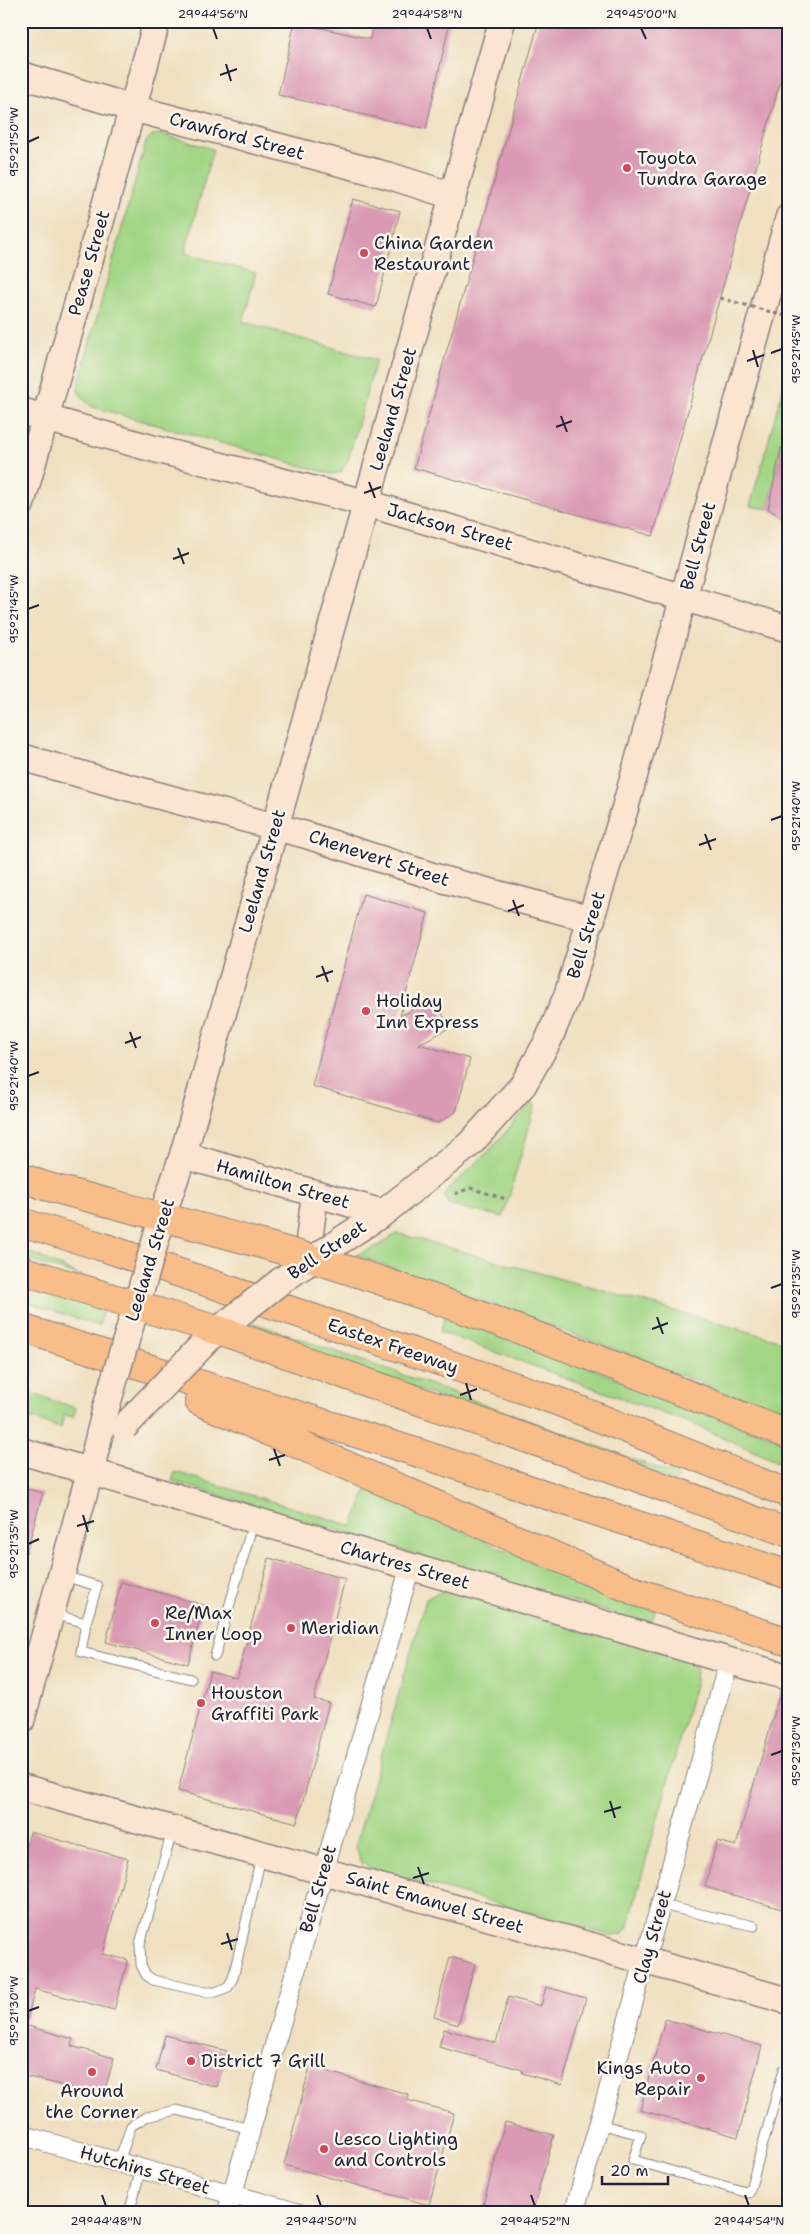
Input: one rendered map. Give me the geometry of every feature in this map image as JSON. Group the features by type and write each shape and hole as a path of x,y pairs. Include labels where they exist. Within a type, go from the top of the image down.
{"highway":[{"path":"29,1182 253,1242 401,1287 681,1392 789,1436"},
{"name":"Eastex Freeway","path":"21,1222 100,1246 557,1402 789,1494"},
{"path":"21,1270 230,1334 603,1465 789,1533"},
{"path":"21,1328 425,1456 784,1573"},
{"path":"55,1339 352,1466 637,1592 789,1642"}],"street":[{"name":"Pease Street","path":"21,504 33,415 132,108 157,21"},
{"name":"Leeland Street","path":"21,1721 106,1408 166,1205 183,1155 502,21"},
{"name":"Crawford Street","path":"21,75 132,108 380,174 453,196"},
{"name":"Bell Street","path":"90,1472 124,1428 212,1335 306,1264 383,1213 470,1144 523,1086 548,1041 567,996 592,919 684,597 789,217"},
{"name":"Jackson Street","path":"33,415 146,447 366,503 789,629"},
{"name":"Chenevert Street","path":"21,757 275,826 343,846 409,870 592,919"},
{"name":"Hamilton Street","path":"183,1155 383,1213"},
{"path":"306,1264 315,1194"},
{"name":"Chartres Street","path":"21,1451 729,1661 789,1677"},
{"name":"Bell Street","path":"227,2213 410,1567"},
{"name":"Clay Street","path":"574,2213 729,1661"},
{"name":"Saint Emanuel Street","path":"21,1787 789,2001"},
{"name":"Hutchins Street","path":"21,2135 298,2213"}],"lane":[{"path":"215,1656 254,1520"},
{"path":"62,1575 97,1586 86,1623 81,1652 191,1679"},
{"path":"51,1614 86,1623"},
{"path":"172,1829 140,1944 141,1966 146,1975 153,1980 205,1992 216,1992 228,1987 233,1978 261,1854"},
{"path":"661,1905 754,1926"},
{"path":"599,2124 641,2135 633,2160 749,2193 784,2069 789,2070"},
{"path":"119,2162 131,2126 146,2117 177,2110 250,2129"},
{"path":"129,2213 141,2169"}],"path":[{"path":"720,298 789,317"},
{"path":"455,1194 470,1188 506,1199"}],"green space":[{"path":"161,134 213,149 185,253 256,273 243,322 376,360 348,460 341,472 331,474 93,407 85,401 78,391 79,381 146,142 152,135"},
{"path":"789,368 789,411 768,509 750,506"},
{"path":"531,1103 535,1104 535,1107 503,1217 449,1205 444,1196 449,1188 489,1151"},
{"path":"397,1233 789,1343 789,1419 638,1358 356,1255 380,1245"},
{"path":"21,1248 83,1277 21,1258"},
{"path":"21,1282 103,1310 99,1326 21,1300"},
{"path":"446,1314 789,1443 789,1467 695,1425 440,1332"},
{"path":"254,1323 449,1391 678,1476 676,1482 247,1329"},
{"path":"21,1390 76,1408 73,1417 64,1415 61,1428 21,1416"},
{"path":"175,1472 353,1526 367,1488 509,1552 655,1611 651,1625 172,1481"},
{"path":"445,1591 458,1593 694,1661 697,1670 696,1681 627,1929 621,1935 612,1936 370,1868 362,1863 355,1847 426,1599"}],"building":[{"path":"374,21 450,21 426,129 278,95 295,22 370,39"},
{"name":"Toyota Tundra Garage","path":"539,21 789,21 789,50 653,536 414,468"},
{"name":"China Garden Restaurant","path":"353,199 400,211 376,307 328,294"},
{"path":"781,448 789,448 789,521 768,509"},
{"name":"Holiday Inn Express","path":"363,894 428,913 400,1016 435,999 449,1028 419,1044 470,1059 456,1112 438,1123 312,1086"},
{"path":"21,1487 43,1493 26,1553 21,1552"},
{"path":"269,1558 345,1579 314,1699 329,1703 297,1823 178,1791 210,1671 237,1678"},
{"name":"Re/Max Inner Loop","path":"121,1582 204,1605 188,1664 106,1642"},
{"path":"781,1690 789,1692 789,1897 785,1910 705,1887 717,1841 736,1846"},
{"path":"30,1832 128,1859 103,1954 128,1960 114,2010 35,1989 27,2020 21,2019 21,1866"},
{"path":"450,1957 475,1964 458,2025 434,2017"},
{"path":"546,1987 586,1998 562,2085 522,2073 523,2070 439,2047 444,2029 496,2043 508,1997 541,2006"},
{"name":"Kings Auto Repair","path":"665,2019 762,2046 738,2137 640,2110"},
{"path":"21,2024 73,2039 71,2046 114,2058 103,2096 21,2075"},
{"name":"District 7 Grill","path":"165,2035 227,2051 217,2087 156,2070"},
{"path":"310,2067 408,2094 407,2100 454,2113 429,2205 284,2165"},
{"path":"505,2122 554,2135 532,2213 481,2213"}],"place":[{"name":"Toyota Tundra Garage","path":"627,168"},
{"name":"China Garden Restaurant","path":"364,253"},
{"name":"Holiday Inn Express","path":"366,1011"},
{"name":"Re/Max Inner Loop","path":"155,1623"},
{"name":"Meridian","path":"291,1628"},
{"name":"Houston Graffiti Park","path":"201,1703"},
{"name":"District 7 Grill","path":"191,2061"},
{"name":"Around the Corner","path":"92,2072"},
{"name":"Kings Auto Repair","path":"701,2078"},
{"name":"Lesco Lighting and Controls","path":"324,2149"}]}
